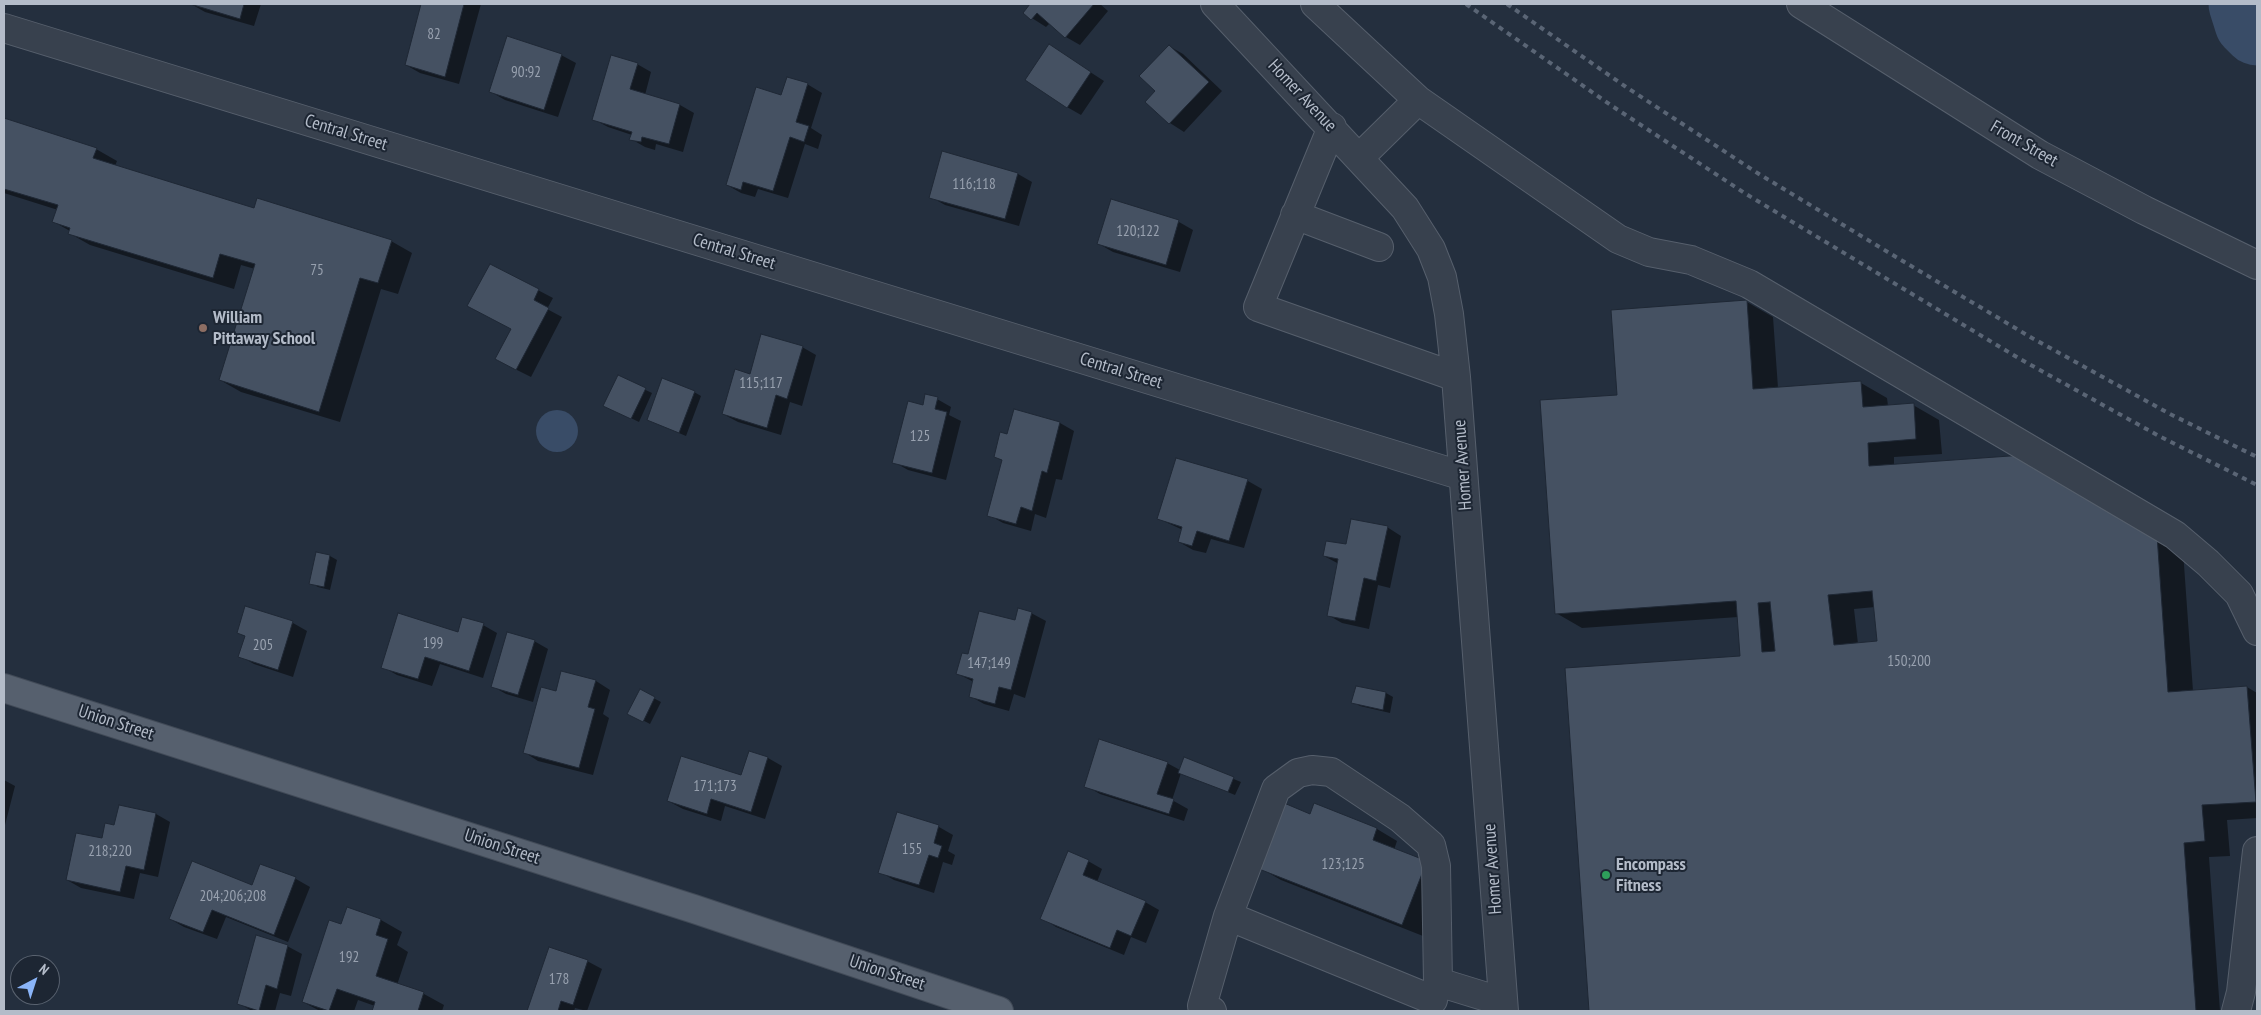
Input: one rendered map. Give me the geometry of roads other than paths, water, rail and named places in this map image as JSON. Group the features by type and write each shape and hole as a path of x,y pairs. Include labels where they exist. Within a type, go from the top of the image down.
{"main road":[{"name":"Union Street","path":"4,688 684,906 999,1011"}],"street":[{"name":"Homer Avenue","path":"1215,4 1360,157 1405,208 1431,249 1442,277 1446,294 1456,378 1504,1007"},
{"path":"1315,4 1418,100 1618,239 1649,252 1691,260 1750,284 2175,535 2208,563 2239,594 2257,631"},
{"name":"Front Street","path":"1801,4 2040,155 2144,210 2257,265"},
{"name":"Central Street","path":"4,28 1464,476"},
{"path":"1360,157 1418,100"},
{"path":"1332,128 1258,307 1456,378"},
{"path":"1295,215 1379,247"},
{"path":"1212,1011 1202,1006 1228,916 1276,789 1279,784 1298,773 1312,770 1331,772 1400,818 1431,845 1436,866 1433,998"},
{"path":"2236,1011 2241,992 2257,851"},
{"path":"1228,916 1433,998 1504,1007"}],"water":[{"path":"557,410 572,416 578,431 572,446 557,452 542,446 536,431 542,416"}],"waterway":[{"path":"2243,4 2249,23 2257,31"}],"railway":[{"path":"1466,4 1612,106 1746,194 2020,359 2159,436 2257,485"},
{"path":"1507,4 1626,87 1759,174 1896,257 2032,338 2170,414 2257,457"}],"place":[{"name":"William Pittaway School","path":"203,328"},
{"name":"Encompass Fitness","path":"1606,875"}]}
